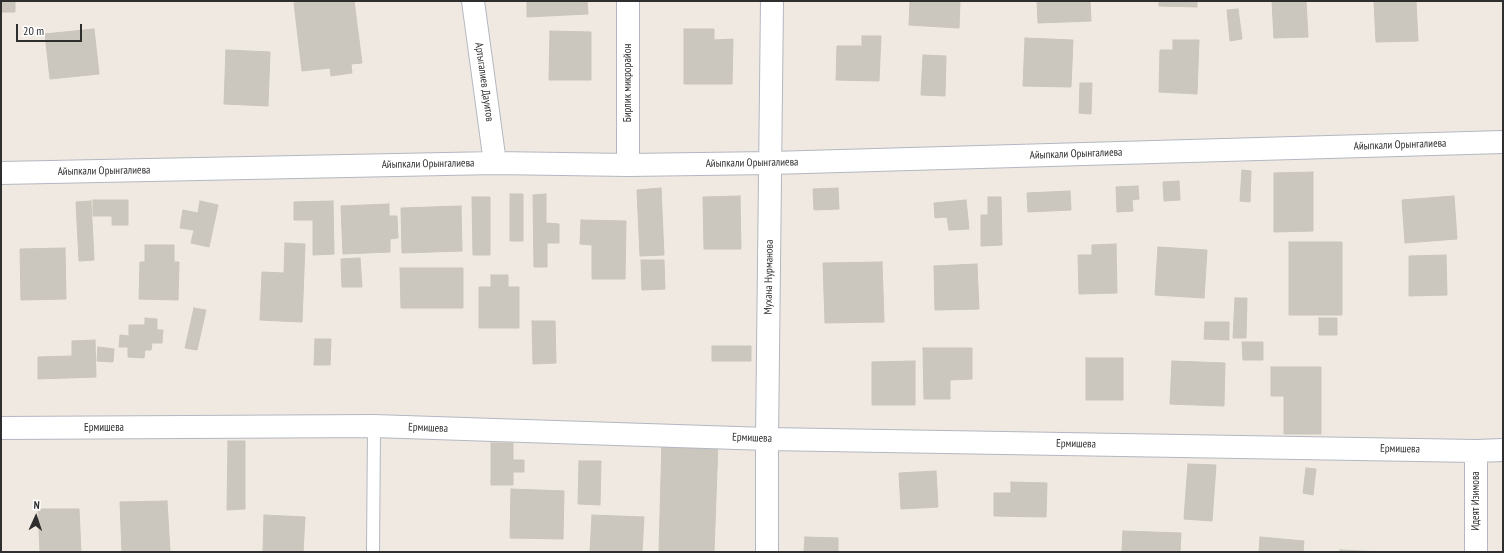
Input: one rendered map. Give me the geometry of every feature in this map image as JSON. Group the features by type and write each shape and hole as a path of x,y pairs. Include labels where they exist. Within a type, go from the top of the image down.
{"street":[{"name":"Артыгалиев Дауитов","path":"473,1 495,163"},
{"name":"Бирлик микрорайон","path":"628,1 628,165"},
{"name":"Мухана Нурманова","path":"767,552 772,1"},
{"name":"Айыпкали Орынгалиева","path":"1,173 495,163 628,165 771,163 1503,142"},
{"name":"Ермишева","path":"1,428 374,426 767,439 1476,451 1503,450"},
{"name":"Идеят Изимова","path":"1476,451 1476,552"}],"lane":[{"path":"373,552 374,426"}],"building":[{"path":"1,1 15,1 15,12 1,12"},
{"path":"308,1 354,1 362,63 351,64 352,73 331,76 330,68 302,71 294,3"},
{"path":"527,1 587,1 588,14 527,17"},
{"path":"910,1 960,1 959,28 909,25"},
{"path":"1037,1 1090,1 1091,21 1038,23"},
{"path":"1159,1 1197,1 1197,7 1159,6"},
{"path":"1272,1 1306,1 1308,37 1274,38"},
{"path":"1374,1 1416,1 1418,41 1376,42"},
{"path":"1238,9 1242,39 1230,41 1227,10"},
{"path":"94,29 99,74 50,79 45,34"},
{"path":"684,29 714,29 714,40 733,39 732,84 684,84"},
{"path":"550,31 591,32 591,80 549,80"},
{"path":"862,36 881,36 879,81 836,80 837,46 862,46"},
{"path":"1025,38 1073,40 1071,87 1023,86"},
{"path":"1173,40 1199,40 1197,94 1159,92 1160,50 1173,50"},
{"path":"226,50 270,52 268,106 224,104"},
{"path":"923,55 946,56 945,96 921,95"},
{"path":"1080,83 1092,83 1091,114 1079,113"},
{"path":"1242,170 1251,171 1250,202 1240,201"},
{"path":"1313,172 1313,231 1274,232 1274,173"},
{"path":"1179,181 1180,200 1164,201 1163,182"},
{"path":"1138,186 1139,199 1132,200 1133,211 1117,212 1116,187"},
{"path":"661,188 664,255 640,256 637,190"},
{"path":"838,188 839,209 814,210 813,189"},
{"path":"1070,191 1071,210 1028,212 1027,193"},
{"path":"510,194 523,194 523,241 510,241"},
{"path":"546,194 546,223 559,224 559,243 547,243 547,267 534,267 533,195"},
{"path":"740,196 741,249 704,249 703,197"},
{"path":"1454,196 1457,239 1405,243 1402,200"},
{"path":"472,197 490,197 490,255 473,255"},
{"path":"988,197 1001,197 1002,245 981,246 981,215 988,215"},
{"path":"93,200 128,200 128,225 112,225 112,216 93,216"},
{"path":"966,200 969,229 949,230 947,217 935,218 934,203"},
{"path":"91,201 94,260 79,261 76,202"},
{"path":"200,201 218,205 209,247 191,243 194,230 180,228 183,210 198,213"},
{"path":"333,201 334,254 313,255 313,220 294,220 294,202"},
{"path":"389,204 389,216 397,216 398,238 390,239 390,252 343,254 341,206"},
{"path":"461,206 462,251 402,253 401,208"},
{"path":"581,220 626,221 625,279 592,279 592,245 580,244"},
{"path":"1289,242 1342,242 1342,315 1289,315"},
{"path":"285,243 305,244 302,322 260,320 262,272 284,273"},
{"path":"1116,244 1117,293 1079,294 1078,255 1092,255 1092,245"},
{"path":"145,245 174,245 174,262 179,262 178,300 139,299 140,262 145,262"},
{"path":"1158,247 1207,250 1204,298 1155,295"},
{"path":"65,248 66,299 21,300 20,249"},
{"path":"1446,255 1447,295 1409,296 1409,256"},
{"path":"360,258 362,287 342,287 341,259"},
{"path":"641,260 664,260 665,289 642,290"},
{"path":"882,262 884,322 825,323 823,263"},
{"path":"977,264 979,309 935,310 934,266"},
{"path":"400,268 463,268 463,308 401,308"},
{"path":"491,275 508,275 508,287 519,287 519,328 479,328 479,287 491,287"},
{"path":"1235,298 1247,298 1246,338 1233,338"},
{"path":"194,308 206,310 197,350 185,348"},
{"path":"145,318 157,319 157,330 163,330 162,343 152,343 151,350 145,350 144,358 128,357 128,347 119,347 120,335 129,336 129,325 145,325"},
{"path":"1319,318 1337,318 1337,335 1319,335"},
{"path":"532,321 555,321 556,363 533,364"},
{"path":"1205,322 1229,322 1229,340 1204,339"},
{"path":"315,339 331,339 330,365 314,365"},
{"path":"95,340 96,377 38,379 38,357 72,356 72,341"},
{"path":"1242,342 1263,342 1263,360 1243,360"},
{"path":"712,346 751,346 751,361 712,361"},
{"path":"98,347 114,349 113,362 97,361"},
{"path":"923,348 972,348 972,379 950,380 950,399 924,399"},
{"path":"1086,358 1123,358 1123,400 1086,400"},
{"path":"915,361 915,405 872,405 872,362"},
{"path":"1172,361 1225,363 1224,406 1170,404"},
{"path":"1271,367 1321,367 1321,434 1284,434 1284,396 1271,396"},
{"path":"662,440 718,442 714,552 659,552"},
{"path":"228,441 245,441 245,509 227,510"},
{"path":"491,443 513,443 513,460 524,460 524,472 513,472 513,485 491,485"},
{"path":"579,461 601,461 600,505 578,504"},
{"path":"1188,464 1216,465 1212,521 1184,519"},
{"path":"1306,468 1316,469 1313,495 1303,493"},
{"path":"936,471 938,507 901,509 899,473"},
{"path":"1011,482 1047,483 1046,517 994,516 994,493 1011,493"},
{"path":"511,489 564,491 563,539 510,538"},
{"path":"167,501 170,552 122,552 120,502"},
{"path":"38,509 79,509 81,552 40,552"},
{"path":"264,515 305,517 303,552 263,552"},
{"path":"592,515 644,517 642,552 590,552"},
{"path":"1123,531 1181,533 1180,552 1122,552"},
{"path":"805,537 838,538 838,552 804,552"},
{"path":"1260,537 1304,541 1303,552 1259,552"},
{"path":"1340,550 1380,552 1340,552"}]}
